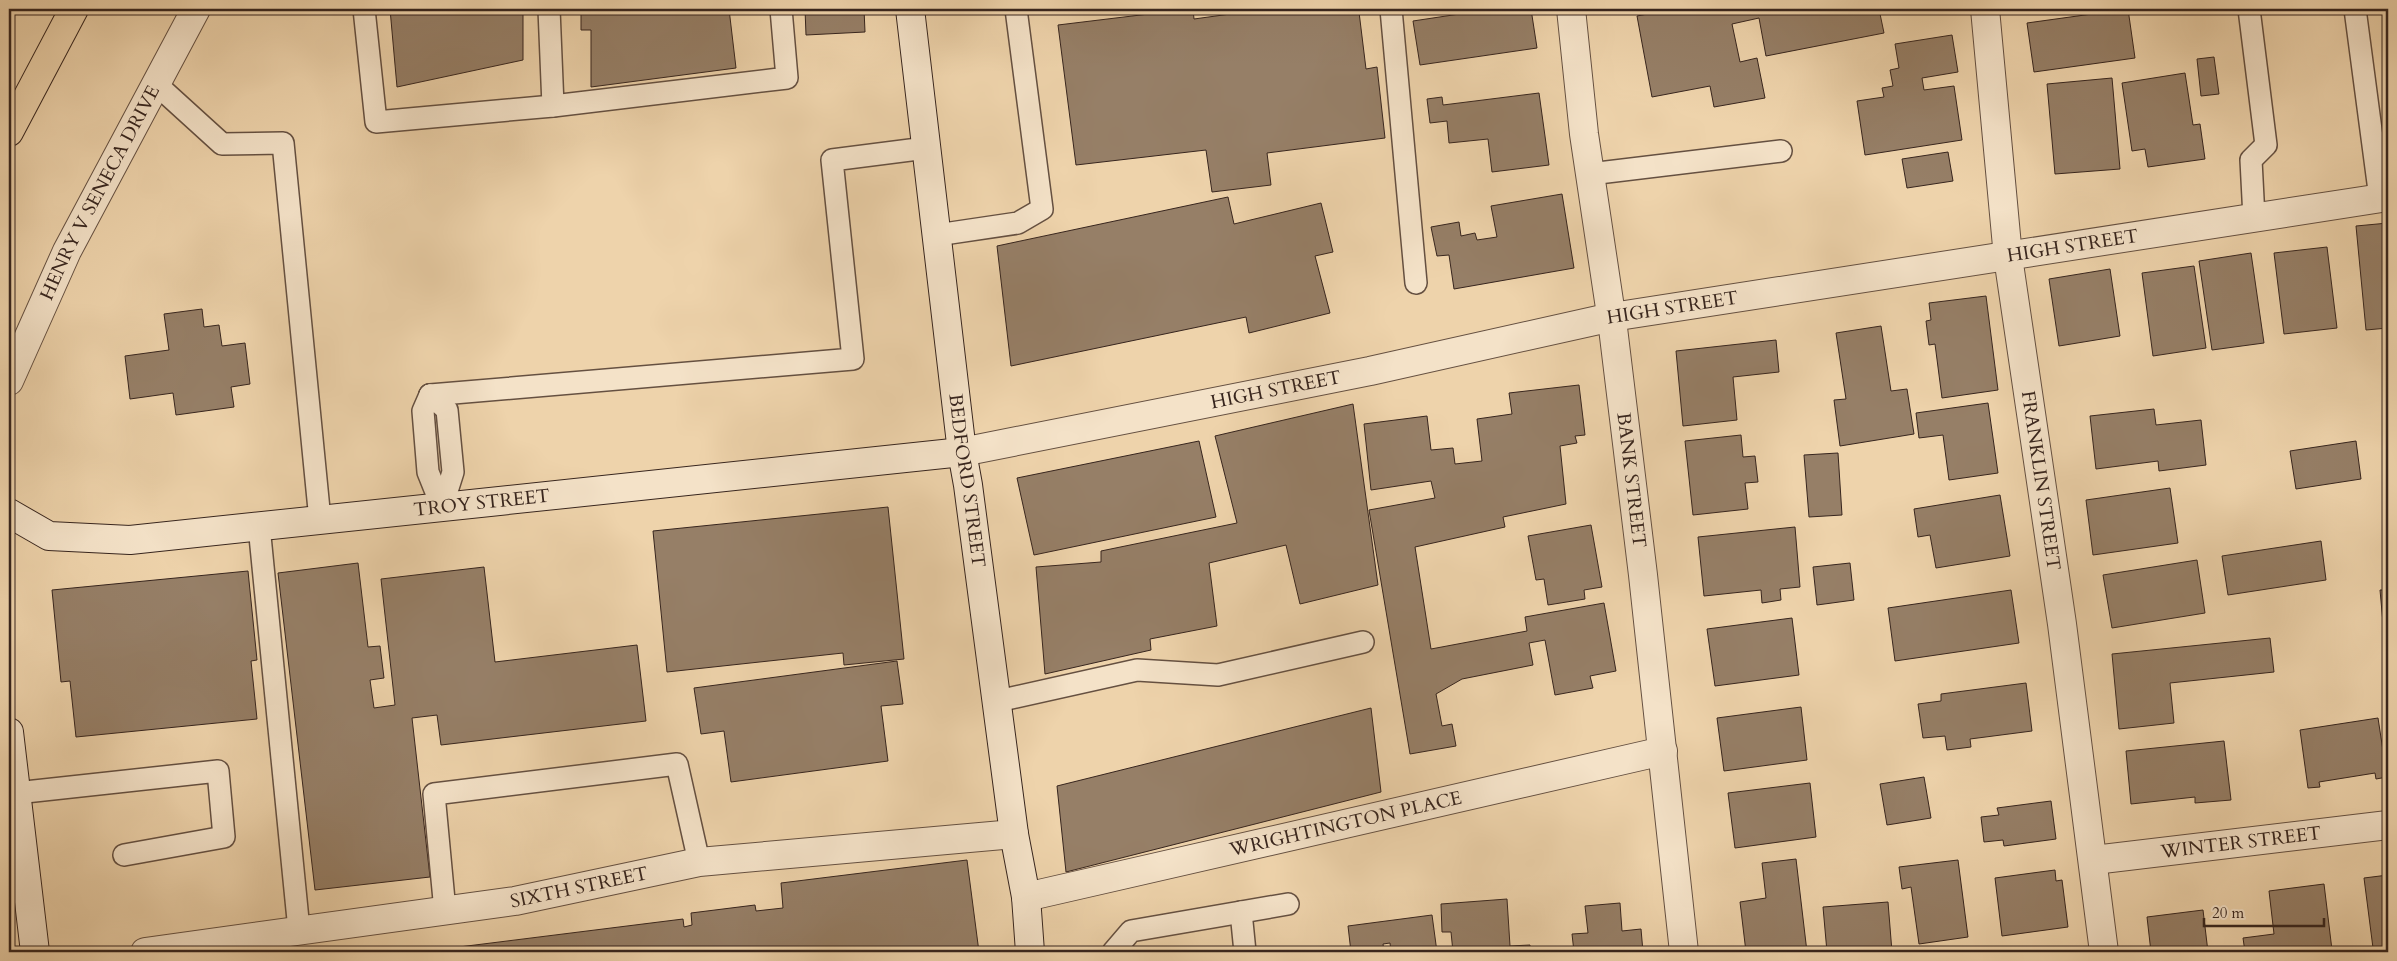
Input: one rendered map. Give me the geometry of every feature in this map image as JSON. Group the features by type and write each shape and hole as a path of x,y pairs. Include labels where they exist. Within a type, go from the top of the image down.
{"highway":[{"path":"10,131 74,9"}],"street":[{"name":"HENRY V SENECA DRIVE","path":"9,381 66,251 196,9"},
{"name":"BEDFORD STREET","path":"910,9 962,452 998,701 1014,834 1026,897 1030,952"},
{"name":"BANK STREET","path":"1571,9 1590,174 1612,317 1663,752 1684,952"},
{"name":"FRANKLIN STREET","path":"1985,9 2008,257 2094,860 2104,952"},
{"name":"HIGH STREET","path":"962,452 1370,371 1612,317 2008,257 2384,197"},
{"name":"TROY STREET","path":"9,513 49,536 130,540 962,452"},
{"path":"9,732 16,793 17,863 36,952"},
{"name":"WRIGHTINGTON PLACE","path":"1026,897 1663,752"},
{"name":"WINTER STREET","path":"2094,860 2388,825"},
{"name":"SIXTH STREET","path":"146,952 515,901 699,862 1014,834"}],"lane":[{"path":"364,9 376,122 553,106 787,78 780,9"},
{"path":"550,9 553,106"},
{"path":"937,235 1018,223 1042,209 1016,9"},
{"path":"1391,9 1416,283"},
{"path":"2249,9 2266,145 2251,160 2254,218"},
{"path":"2355,9 2384,197"},
{"path":"156,84 222,144 283,143 320,520"},
{"path":"442,507 428,472 423,411 430,395 853,359 832,160 926,148"},
{"path":"1590,174 1781,151"},
{"path":"259,526 299,930"},
{"path":"998,701 1137,670 1218,676 1364,642"},
{"path":"445,911 434,794 678,764 699,862"},
{"path":"16,793 218,771 224,837 124,856"},
{"path":"1113,952 1131,931 1288,904"},
{"path":"1241,912 1245,952"}],"building":[{"path":"390,9 523,9 523,60 397,87"},
{"path":"581,9 729,9 736,68 591,87 591,30 581,30"},
{"path":"805,9 864,9 865,32 806,35"},
{"path":"1193,9 1194,19 1252,11 1252,9 1374,9 1359,12 1366,69 1377,67 1385,138 1267,153 1271,185 1212,192 1206,150 1076,165 1058,25"},
{"path":"1465,9 1531,9 1537,48 1420,65 1413,21 1466,13"},
{"path":"1674,9 1879,9 1884,33 1766,56 1759,18 1732,24 1740,62 1757,58 1765,98 1714,107 1710,86 1652,97 1637,16"},
{"path":"2128,9 2135,58 2034,72 2027,23"},
{"path":"1952,35 1958,72 1922,78 1924,90 1954,86 1962,140 1865,155 1857,101 1884,97 1882,88 1893,86 1890,70 1899,68 1895,44"},
{"path":"2214,57 2219,94 2201,96 2197,59"},
{"path":"2185,73 2193,125 2200,124 2205,159 2148,167 2145,149 2132,151 2122,83"},
{"path":"2112,78 2120,169 2055,174 2047,84"},
{"path":"1539,93 1549,165 1492,172 1488,139 1449,143 1447,121 1430,123 1427,99 1442,97 1443,105"},
{"path":"1948,152 1953,181 1907,188 1902,159"},
{"path":"1562,194 1574,268 1454,289 1449,255 1437,256 1431,227 1459,222 1461,236 1475,233 1477,240 1497,237 1491,206"},
{"path":"1228,197 1234,224 1321,203 1333,252 1315,256 1330,313 1249,333 1246,317 1011,366 997,246"},
{"path":"2388,223 2388,328 2366,330 2356,226"},
{"path":"2327,247 2337,328 2284,334 2274,253"},
{"path":"2251,253 2264,343 2212,350 2199,261"},
{"path":"2194,266 2206,348 2153,356 2142,273"},
{"path":"2110,269 2120,336 2059,346 2049,279"},
{"path":"1986,296 1998,390 1942,398 1935,344 1929,345 1926,321 1931,320 1929,303"},
{"path":"202,309 204,327 219,325 222,346 245,343 250,384 231,387 234,407 176,415 173,393 130,399 125,356 169,350 164,314"},
{"path":"1881,326 1891,391 1907,389 1914,434 1840,446 1834,400 1846,399 1836,333"},
{"path":"1776,340 1779,372 1733,377 1737,420 1683,426 1676,351"},
{"path":"1579,385 1585,435 1575,436 1577,443 1560,446 1566,504 1503,517 1505,527 1415,547 1431,649 1527,631 1525,617 1604,603 1616,671 1590,676 1593,688 1555,695 1545,640 1529,643 1533,665 1462,679 1436,694 1442,726 1452,724 1456,746 1410,754 1369,510 1435,498 1431,481 1371,490 1364,424 1427,416 1431,450 1453,448 1455,464 1482,461 1477,419 1512,414 1509,393"},
{"path":"1988,403 1998,473 1949,480 1943,435 1919,438 1916,413"},
{"path":"1353,404 1378,585 1300,604 1286,545 1209,563 1217,626 1150,639 1151,650 1045,674 1036,567 1101,562 1101,551 1237,523 1215,436"},
{"path":"2154,409 2156,425 2201,420 2206,465 2159,471 2158,461 2096,469 2090,416"},
{"path":"1741,435 1743,457 1755,456 1758,482 1745,483 1748,509 1693,515 1685,441"},
{"path":"1199,441 1216,517 1034,555 1017,478"},
{"path":"2356,441 2361,479 2296,489 2290,451"},
{"path":"1838,453 1842,515 1809,517 1804,455"},
{"path":"2170,488 2178,543 2093,555 2086,500"},
{"path":"2000,495 2010,556 1936,568 1930,535 1918,537 1914,509"},
{"path":"888,507 904,659 844,665 843,653 667,672 653,531"},
{"path":"1591,525 1602,587 1584,590 1585,599 1548,605 1544,579 1536,580 1528,536"},
{"path":"1795,527 1800,587 1780,589 1781,600 1762,603 1761,590 1704,596 1698,537"},
{"path":"2321,541 2326,580 2228,595 2222,556"},
{"path":"2197,560 2205,613 2112,628 2103,575"},
{"path":"358,563 368,647 380,646 384,678 370,680 374,708 395,705 381,579 484,567 495,662 637,645 646,721 441,745 437,715 412,718 430,877 315,890 278,573"},
{"path":"1850,563 1854,600 1817,605 1813,567"},
{"path":"248,571 257,660 251,661 257,719 76,737 70,681 61,682 52,590"},
{"path":"2011,590 2019,643 1895,661 1888,608"},
{"path":"2380,590 2388,590 2388,633 2384,634"},
{"path":"1792,618 1799,675 1715,686 1707,629"},
{"path":"2270,638 2274,672 2170,683 2174,723 2119,729 2112,654"},
{"path":"897,661 903,704 881,706 888,761 731,782 724,731 701,734 694,688"},
{"path":"2026,683 2032,731 1970,739 1971,747 1947,750 1945,736 1923,738 1918,704 1941,701 1941,694"},
{"path":"1801,707 1807,760 1724,771 1717,718"},
{"path":"1371,708 1381,792 1066,872 1057,786"},
{"path":"2378,718 2387,777 2376,779 2375,773 2319,782 2320,787 2308,788 2300,730"},
{"path":"2224,741 2231,800 2195,803 2195,797 2131,804 2126,751"},
{"path":"1924,777 1931,818 1887,825 1880,784"},
{"path":"1810,783 1816,837 1735,848 1728,793"},
{"path":"2051,801 2056,839 2004,846 2003,840 1984,842 1981,817 1999,815 1997,808"},
{"path":"1796,859 1807,952 1746,952 1740,902 1766,898 1762,863"},
{"path":"967,860 979,952 419,952 683,919 684,927 692,925 691,913 755,905 756,911 783,908 781,883"},
{"path":"1958,860 1968,937 1919,944 1911,887 1902,889 1899,867"},
{"path":"2055,870 2056,881 2062,880 2068,927 2002,936 1995,878"},
{"path":"2388,875 2388,952 2362,952 2362,950 2373,948 2364,878"},
{"path":"2324,884 2332,950 2321,952 2245,952 2243,938 2274,934 2269,891"},
{"path":"1507,899 1510,946 1530,945 1530,952 1453,952 1451,932 1442,932 1441,904"},
{"path":"1888,902 1892,952 1827,952 1823,907"},
{"path":"1620,903 1622,931 1641,929 1643,952 1574,952 1572,934 1588,933 1585,906"},
{"path":"2203,910 2208,952 2151,952 2147,917"},
{"path":"1432,915 1437,952 1391,952 1390,943 1383,944 1384,952 1351,952 1348,926"}]}
